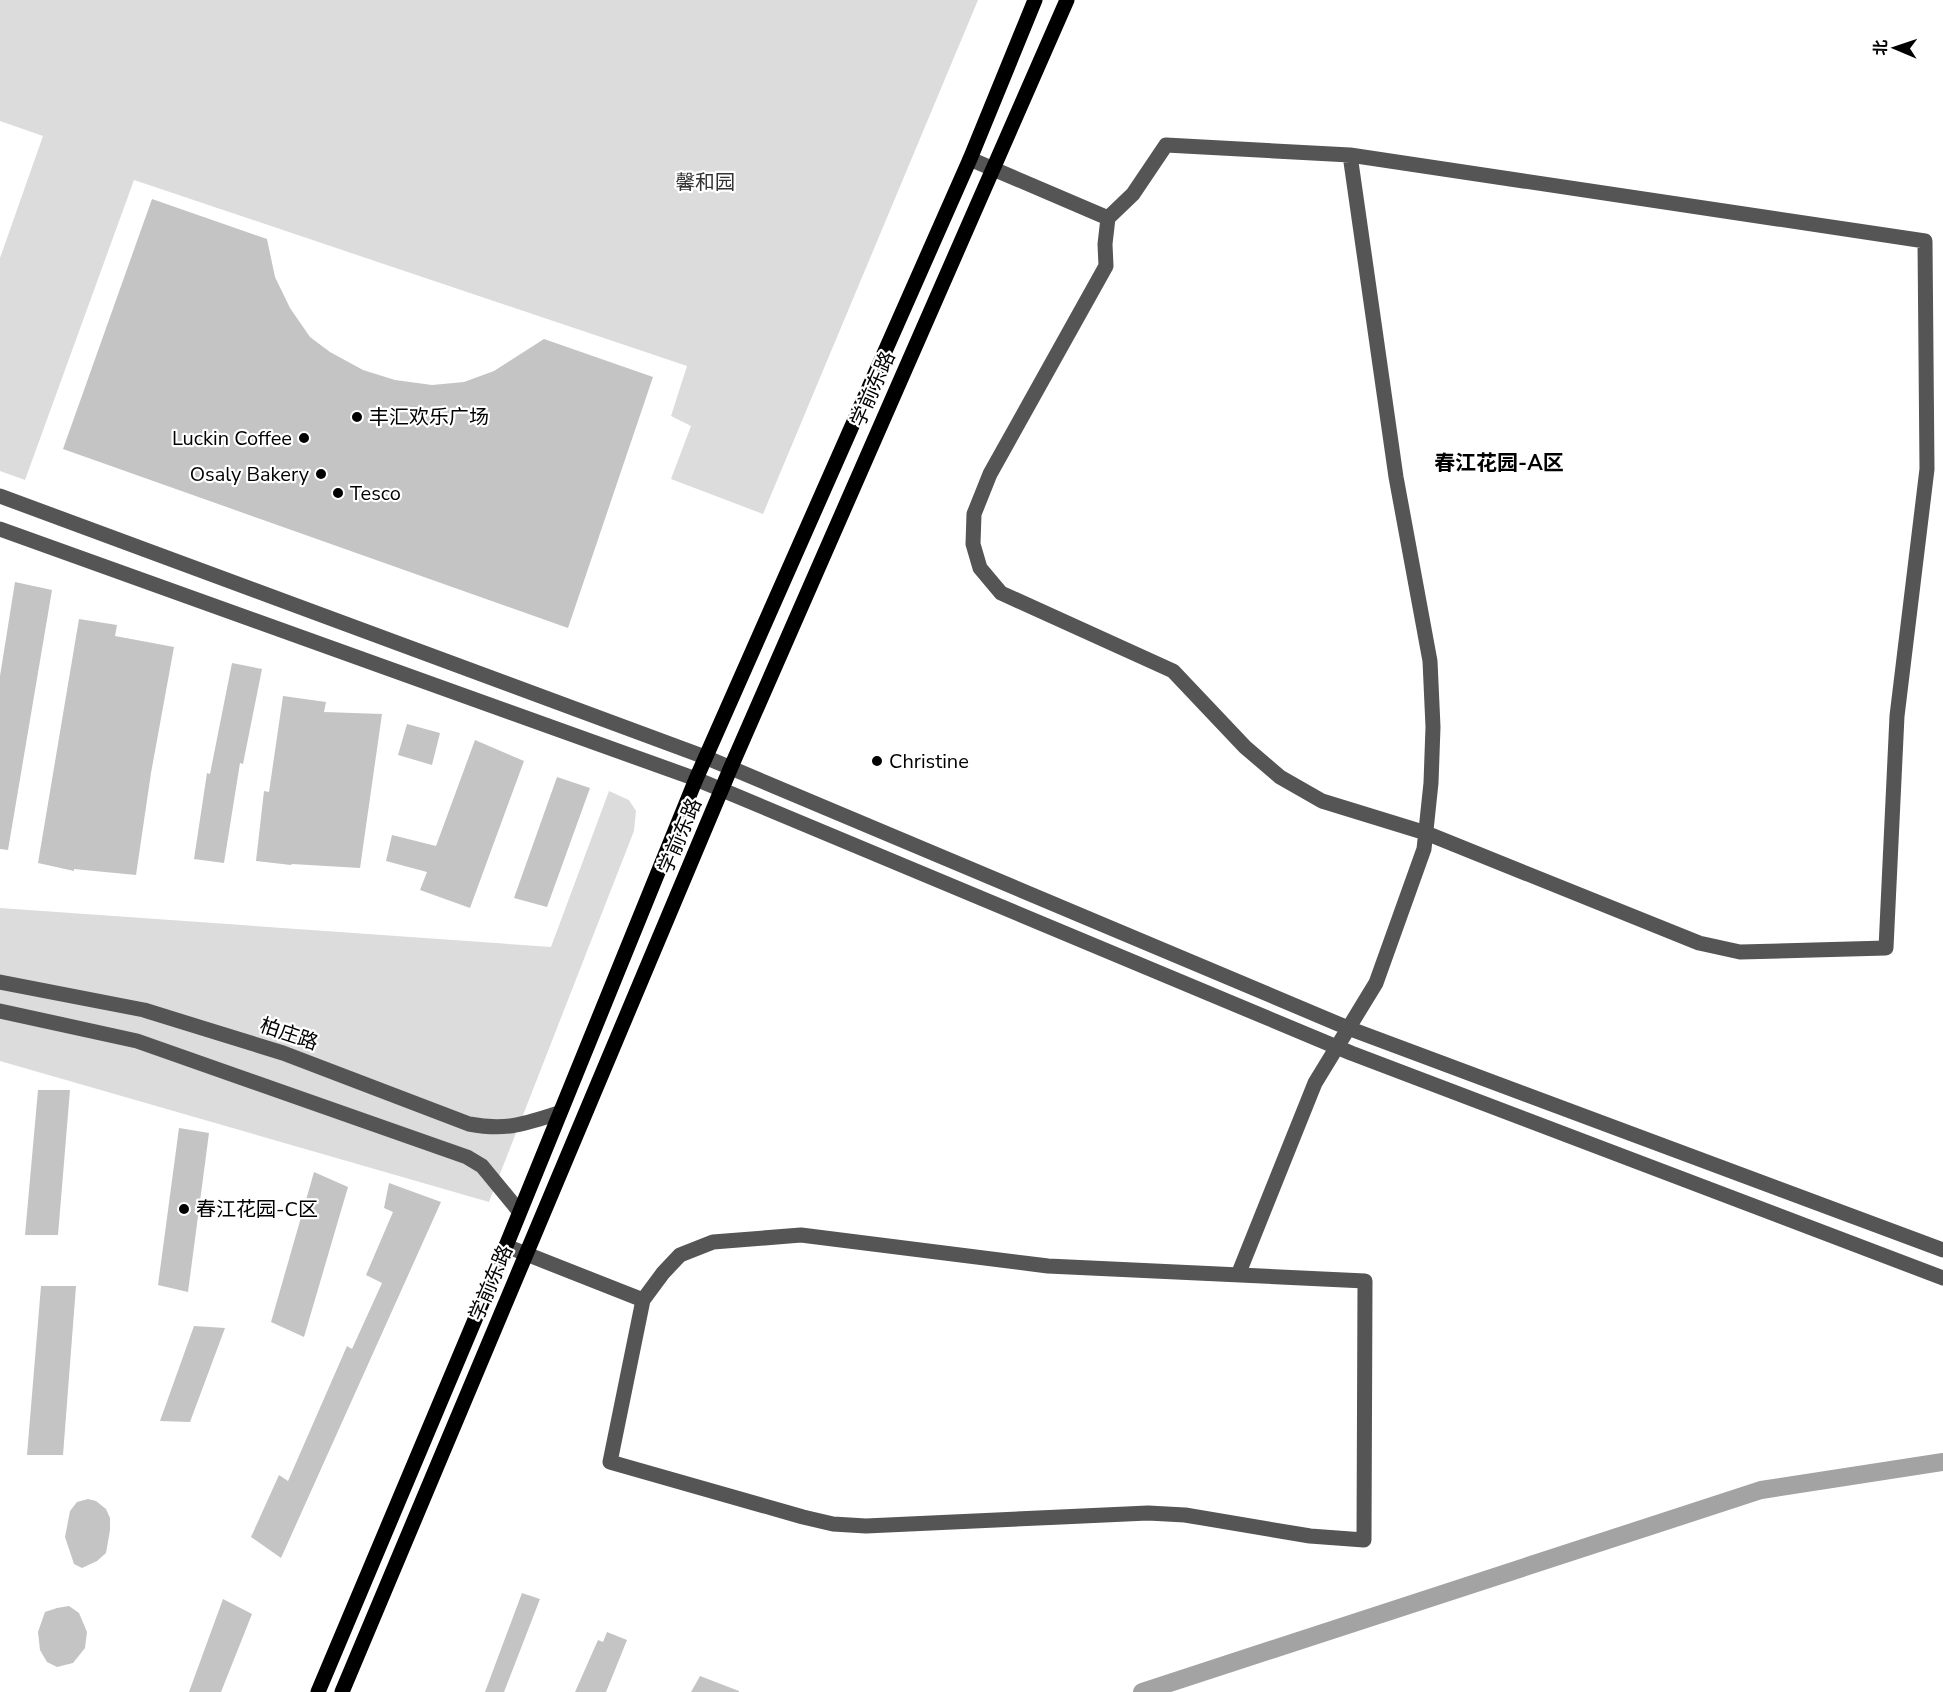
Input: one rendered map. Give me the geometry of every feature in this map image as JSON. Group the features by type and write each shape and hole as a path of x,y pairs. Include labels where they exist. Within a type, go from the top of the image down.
{"main road":[{"name":"学前东路","path":"318,1692 506,1246 705,757 970,159 1035,0"},
{"name":"学前东路","path":"342,1692 731,767 1067,0"}],"street":[{"path":"1167,145 1350,155 1925,241 1927,469 1897,716 1886,948 1740,952 1699,943 1426,833 1322,801 1280,777 1237,739 1173,671 1001,593 980,568 973,543 974,514 990,474 1106,266 1105,244 1108,218 1133,194 1167,145"},
{"path":"1238,1275 1316,1083 1376,983 1424,849 1431,783 1433,727 1430,661 1395,477 1350,155"},
{"path":"970,159 1108,218"},
{"path":"0,496 731,767 1348,1028 1943,1250"},
{"path":"0,530 696,779 1337,1047 1943,1278"},
{"name":"柏庄路","path":"0,982 144,1010 283,1053 469,1124 489,1128 512,1127 559,1113"},
{"path":"0,1011 136,1041 467,1157 482,1166 519,1211"},
{"path":"801,1235 1048,1266 1365,1281 1364,1540 1310,1536 1185,1515 1148,1513 866,1526 833,1524 610,1461 643,1300 680,1255 713,1242 801,1235"},
{"path":"506,1246 643,1300"}],"green space":[{"name":"馨和园","path":"0,0 978,0 763,514 671,479 691,426 671,416 687,366 134,180 25,480 0,471 0,258 43,136 0,121"},
{"path":"609,791 629,800 636,811 634,831 489,1202 0,1061 0,908 551,947"}],"building":[{"name":"丰汇欢乐广场","path":"152,199 267,239 275,277 290,308 310,337 330,352 363,370 395,380 432,385 464,382 494,371 544,339 653,377 568,628 63,449"},
{"path":"15,582 52,590 8,850 0,849 0,676"},
{"path":"79,619 117,625 115,636 174,647 151,773 136,875 74,869 74,871 38,863"},
{"path":"232,663 262,669 243,764 240,763 224,863 194,859 207,773 210,774"},
{"path":"283,696 326,702 324,712 382,714 360,868 256,861 264,791 269,792"},
{"path":"407,724 440,733 432,765 398,755"},
{"path":"475,740 524,761 470,908 420,890 427,872 386,861 392,835 436,846"},
{"path":"557,777 590,788 547,907 514,898"},
{"path":"38,1090 70,1090 58,1235 25,1235"},
{"name":"春江花园-C区","path":"179,1128 209,1133 188,1292 158,1285"},
{"path":"314,1172 348,1187 304,1337 271,1322"},
{"path":"389,1183 441,1202 281,1558 251,1537 279,1475 288,1481 347,1346 352,1349 382,1283 366,1275 393,1212 384,1208"},
{"path":"41,1286 76,1286 63,1455 27,1455"},
{"path":"194,1326 225,1328 190,1422 160,1421"},
{"path":"88,1499 96,1501 106,1509 110,1518 110,1530 106,1553 97,1561 82,1568 74,1564 65,1537 70,1511 77,1502"},
{"path":"522,1593 540,1599 504,1692 485,1692"},
{"path":"223,1599 252,1614 221,1692 189,1692"},
{"path":"69,1606 79,1613 87,1632 85,1648 73,1663 57,1667 47,1662 40,1650 38,1632 45,1612"},
{"path":"607,1632 627,1640 606,1692 575,1692 598,1640 603,1642"},
{"path":"700,1676 739,1691 739,1692 691,1692"}],"waterway":[{"path":"1142,1692 1761,1490 1943,1462"}],"place":[{"name":"丰汇欢乐广场","path":"357,417"},
{"name":"Luckin Coffee","path":"304,438"},
{"name":"Osaly Bakery","path":"321,474"},
{"name":"Tesco","path":"338,493"},
{"name":"Christine","path":"877,761"},
{"name":"春江花园-C区","path":"184,1209"}],"district":[{"name":"春江花园-A区","path":"1499,463"}]}
